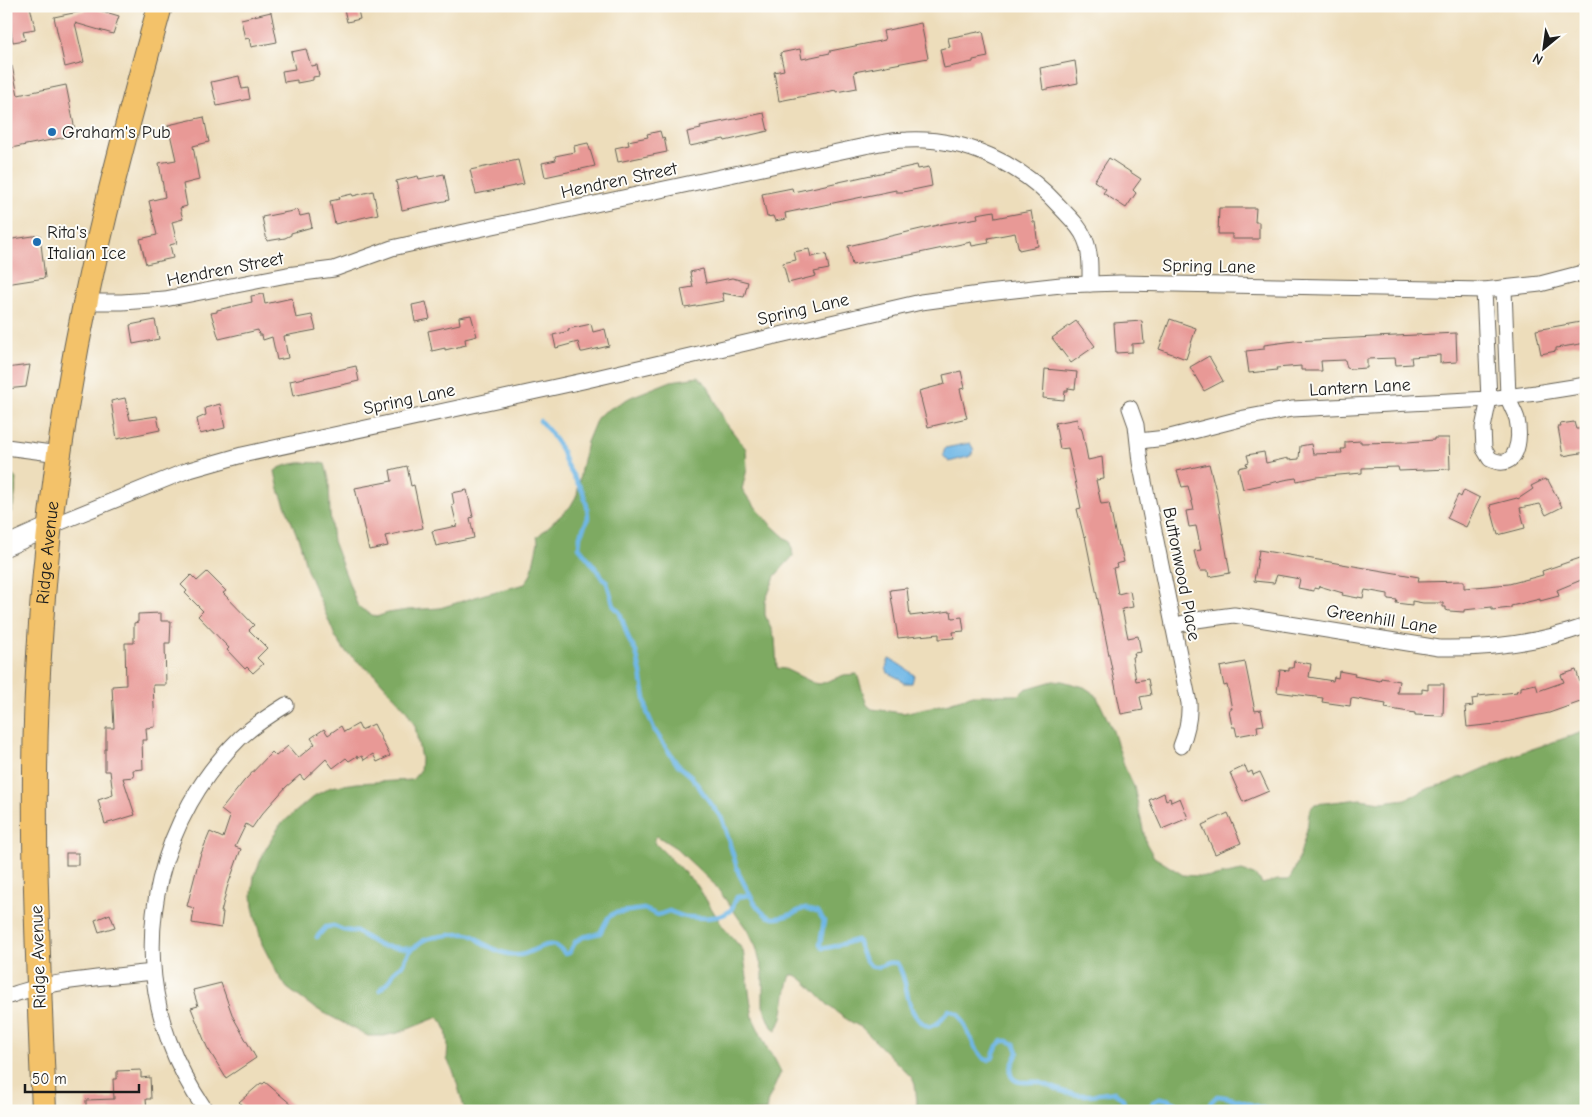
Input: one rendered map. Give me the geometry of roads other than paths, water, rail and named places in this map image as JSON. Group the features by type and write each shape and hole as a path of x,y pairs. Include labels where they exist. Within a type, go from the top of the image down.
{"main road":[{"name":"Ridge Avenue","path":"44,1111 34,834 34,753 40,638 51,526 68,393 86,302 118,160 160,6"}],"street":[{"name":"Hendren Street","path":"86,302 166,300 287,275 334,269 392,248 856,148 907,140 942,142 978,151 1006,164 1031,180 1052,198 1081,230 1088,248 1090,284"},
{"name":"Spring Lane","path":"51,526 186,471 242,454 583,381 921,302 996,292 1090,284 1156,283 1484,290 1540,284 1586,272"},
{"path":"1484,290 1490,399 1483,428 1484,449 1490,459 1501,462 1514,455 1518,446 1516,417 1508,397 1504,289"},
{"name":"Lantern Lane","path":"1139,441 1166,438 1244,418 1292,409 1490,399 1586,385"},
{"name":"Buttonwood Place","path":"1130,408 1136,425 1140,462 1189,703 1190,717 1187,732 1181,746"},
{"path":"6,447 59,454"},
{"path":"6,546 51,526"},
{"name":"Greenhill Lane","path":"1172,626 1196,620 1234,615 1439,648 1467,649 1519,644 1586,626"},
{"path":"206,1111 189,1084 169,1042 157,999 153,972 152,937 156,895 165,860 180,821 192,799 222,757 246,733 286,705"},
{"path":"6,997 39,986 64,981 153,972"}],"water":[{"path":"970,443 974,450 971,456 949,462 943,455 945,448"},
{"path":"889,659 914,675 912,683 903,683 900,679 888,673 886,668"}],"waterway":[{"path":"540,421 561,449 566,464 583,492 588,518 580,536 579,547 607,583 614,606 620,613 629,640 636,652 647,712 655,731 677,764 691,776 722,819 739,874 750,895"},
{"path":"317,937 326,927 334,926 343,930 357,932 380,946 411,949 430,938 469,934 486,945 511,955 525,954 548,945 554,945 565,954 569,953 576,941 583,937 600,933 608,918 614,913 644,909 658,915 669,911 686,917 712,917 729,912 737,897 750,895 762,912 773,918 787,916 805,908 819,913 824,921 820,944 822,948 857,940 869,965 878,967 888,963 897,963 902,972 914,1014 920,1021 929,1027 938,1023 949,1010 959,1014 975,1047 984,1059 992,1058 997,1046 1003,1041 1015,1044 1018,1052 1012,1064 1011,1074 1017,1081 1038,1082 1064,1092 1080,1095 1115,1092 1123,1099 1125,1111"},
{"path":"380,990 402,965 411,949"},
{"path":"1208,1111 1211,1102 1217,1096 1238,1100 1271,1111"},
{"path":"1150,1111 1153,1102 1161,1098 1170,1100 1186,1111"}],"place":[{"name":"Graham's Pub","path":"52,132"},
{"name":"Rita's Italian Ice","path":"37,242"}]}
